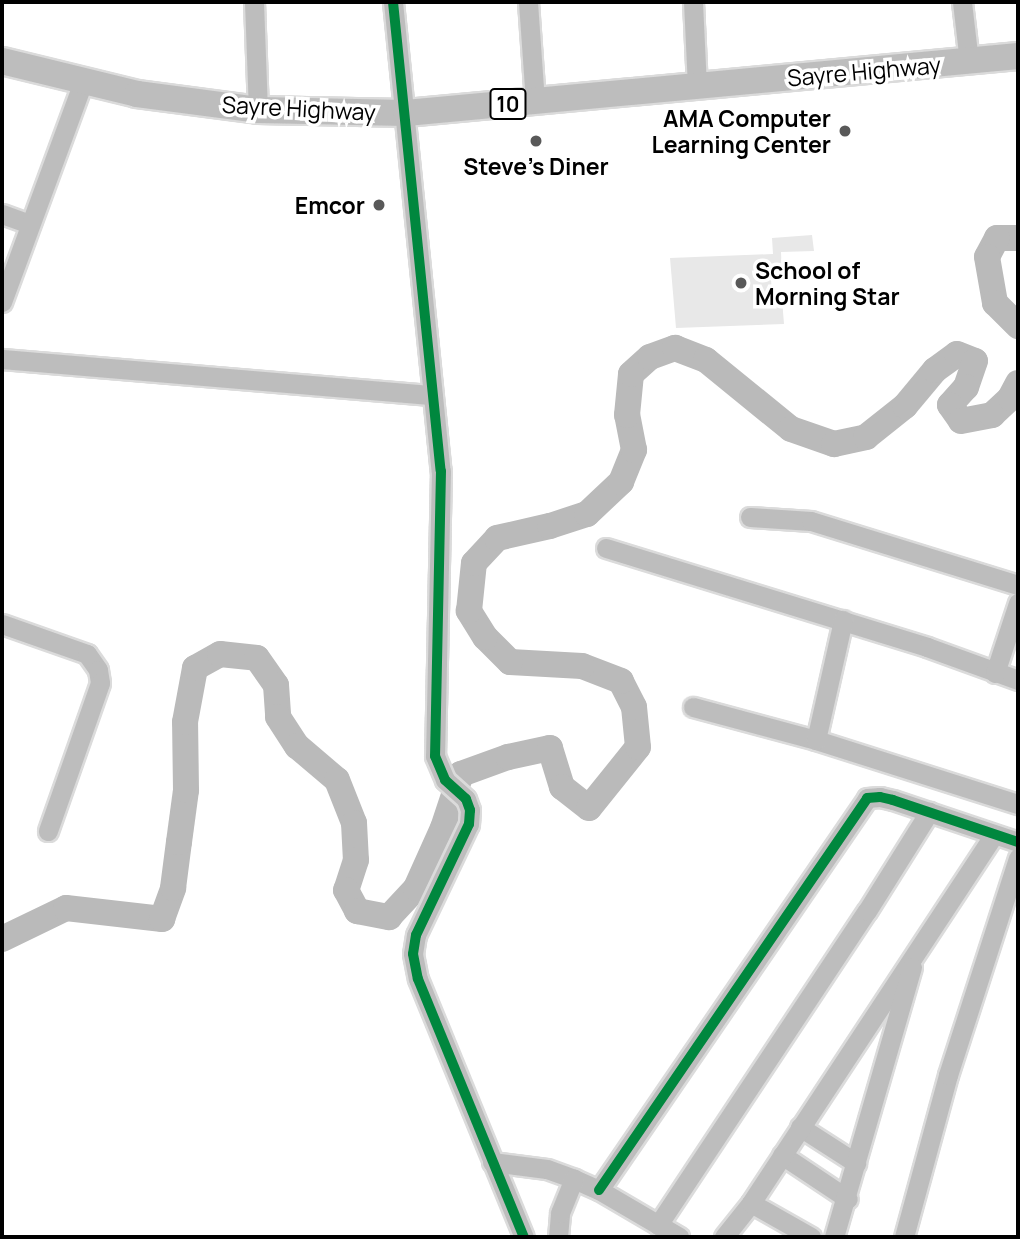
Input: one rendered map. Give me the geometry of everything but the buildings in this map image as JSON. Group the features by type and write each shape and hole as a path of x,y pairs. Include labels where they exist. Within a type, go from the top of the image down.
{"highway":[{"name":"Sayre Highway","path":"2,61 137,94 258,110 406,113 1018,56"}],"street":[{"path":"254,2 258,110"},
{"path":"393,2 441,471 435,756 445,780 466,799 470,810 469,824 416,935 413,954 418,979 524,1237"},
{"path":"528,2 535,102"},
{"path":"693,2 697,86"},
{"path":"962,2 969,62"},
{"path":"2,302 83,82"},
{"path":"2,214 29,224"},
{"path":"2,359 432,395"},
{"path":"750,517 811,521 1018,585"},
{"path":"606,548 843,621 1018,680"},
{"path":"995,673 1018,603"},
{"path":"816,740 843,621"},
{"path":"2,624 87,654 98,670 100,683 48,831"},
{"path":"693,707 816,740 1018,804"},
{"path":"599,1190 860,805 867,799 880,797 1018,842"},
{"path":"658,1225 867,911 929,812"},
{"path":"724,1237 751,1203 993,836"},
{"path":"904,1237 948,1075 1018,858"},
{"path":"834,1237 848,1199 917,950"},
{"path":"800,1127 856,1163"},
{"path":"782,1155 848,1199"},
{"path":"492,1162 547,1169 574,1179 599,1190 679,1237"},
{"path":"558,1237 560,1213 574,1179"},
{"path":"751,1203 811,1237"}],"shaded area":[{"path":"812,235 814,251 781,252 782,277 771,277 772,299 782,299 784,324 676,328 670,258 773,254 772,238"}],"waterway":[{"path":"1018,238 997,238 987,257 995,303 1018,326"},
{"path":"2,939 66,908 162,919 173,888 186,790 185,722 195,668 220,654 257,658 276,685 278,717 297,746 337,780 354,823 356,860 346,890 357,911 389,917 416,888 443,828 461,774 508,757 550,748 562,787 589,808 638,747 634,707 621,681 582,666 510,662 485,637 469,611 474,563 497,538 587,514 621,482 634,450 627,415 631,374 650,357 675,348 706,360 791,429 834,444 866,437 905,406 935,370 957,354 975,361 966,387 950,405 961,421 992,415 1010,398 1018,383"}],"cycle path":[{"path":"393,2 441,471 435,756 445,780 466,799 470,810 469,824 416,935 413,954 418,979 524,1237"},
{"path":"599,1190 867,798 893,800 1018,842"}],"place":[{"name":"AMA Computer Learning Center","path":"845,131"},
{"name":"Steve's Diner","path":"536,141"},
{"name":"Emcor","path":"379,205"},
{"name":"School of Morning Star","path":"741,283"}]}
